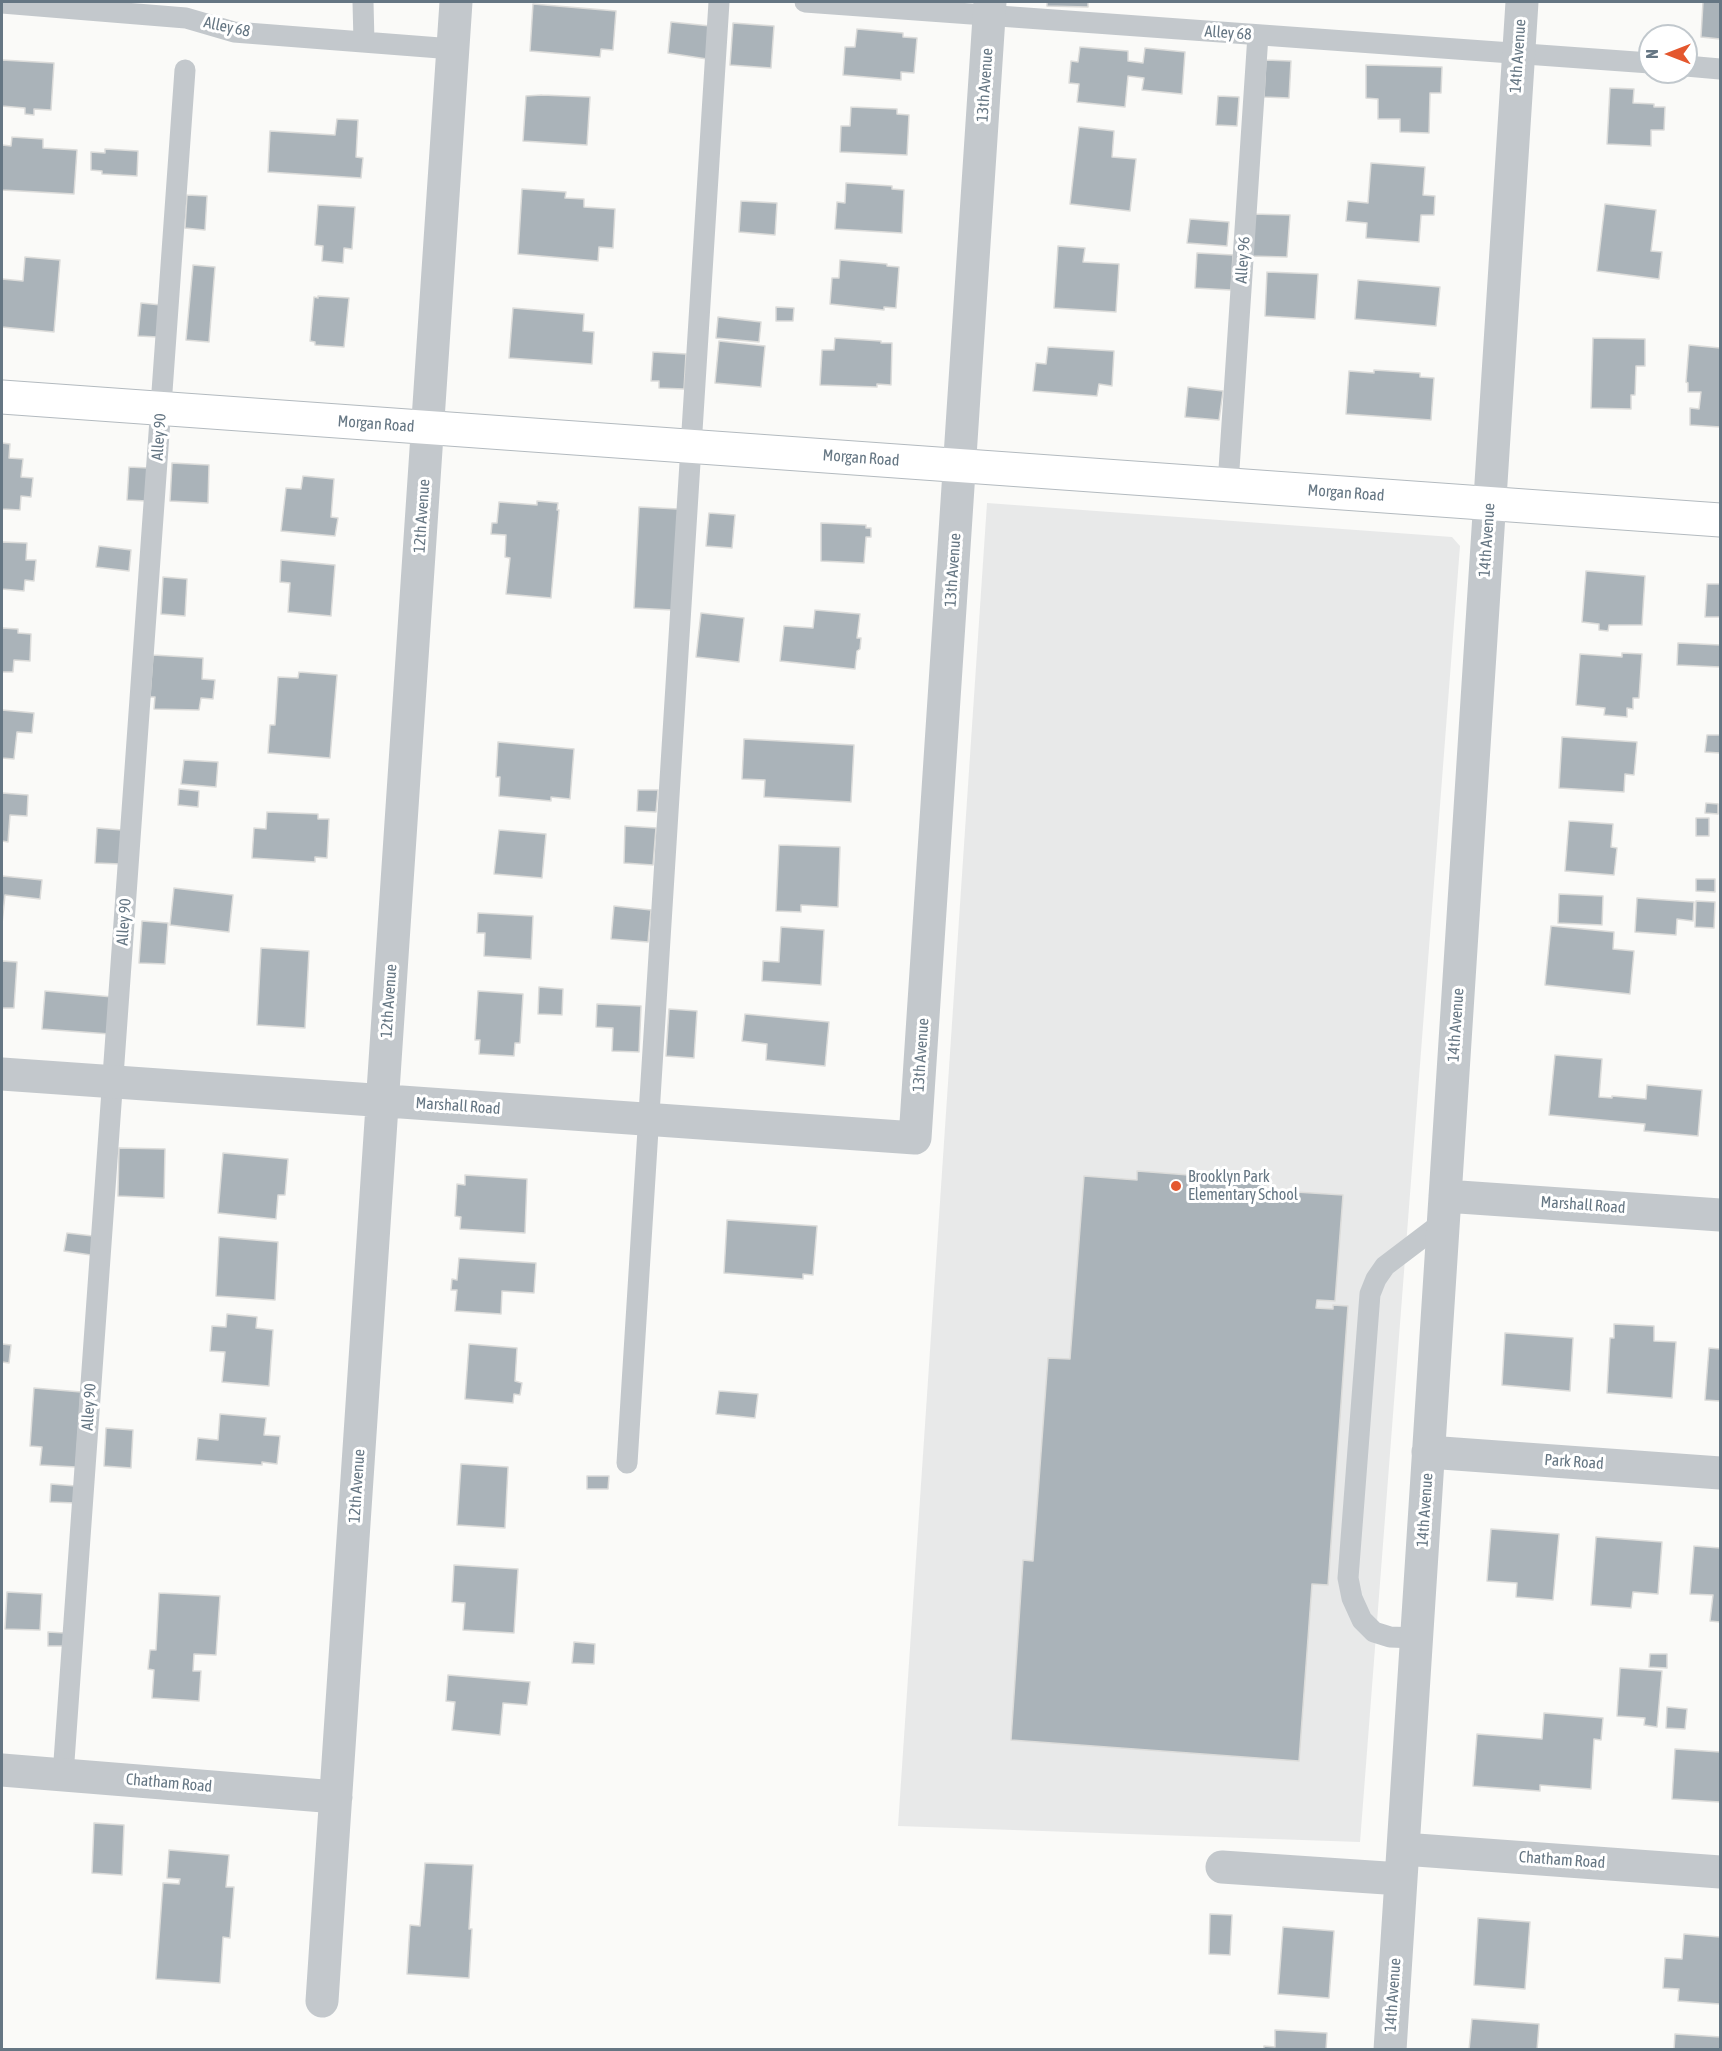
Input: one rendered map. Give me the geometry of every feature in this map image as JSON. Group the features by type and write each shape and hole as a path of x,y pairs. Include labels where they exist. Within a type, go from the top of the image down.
{"street":[{"name":"12th Avenue","path":"322,2001 456,2"},
{"name":"14th Avenue","path":"1390,2049 1522,2"},
{"name":"13th Avenue","path":"915,1138 990,8"},
{"name":"Morgan Road","path":"2,397 1720,520"},
{"name":"Marshall Road","path":"2,1074 915,1138"},
{"name":"Marshall Road","path":"1444,1209 1720,1215"},
{"name":"Park Road","path":"1428,1452 1720,1473"},
{"name":"Chatham Road","path":"2,1770 336,1797"},
{"name":"Chatham Road","path":"1222,1867 1402,1864 1720,1872"}],"lane":[{"path":"363,2 364,42"},
{"path":"627,1463 719,2"},
{"name":"Alley 68","path":"805,2 990,8 1258,35 1638,62"},
{"name":"Alley 68","path":"2,3 186,18 234,32 453,49"},
{"name":"Alley 96","path":"1228,484 1258,35"},
{"path":"1698,67 1720,69"},
{"name":"Alley 90","path":"63,1775 185,70"},
{"path":"1417,1638 1390,1638 1374,1632 1362,1620 1352,1598 1348,1578 1370,1294 1385,1266 1444,1209"}],"shaded area":[{"name":"Brooklyn Park Elementary School","path":"987,503 1452,537 1460,546 1360,1842 898,1826"}],"building":[{"path":"1047,2 1088,2 1088,7 1047,6"},
{"path":"1703,2 1720,2 1720,39 1701,37"},
{"path":"533,4 616,11 613,50 601,49 600,57 530,51"},
{"path":"671,22 710,26 707,59 668,53"},
{"path":"733,23 774,26 771,68 730,65"},
{"path":"857,29 903,33 903,37 917,38 914,73 901,72 901,80 843,75 845,47 855,47"},
{"path":"1080,47 1128,51 1128,61 1143,63 1145,48 1185,52 1182,94 1142,90 1144,78 1128,76 1125,107 1077,102 1079,84 1069,83 1071,61 1078,62"},
{"path":"2,60 54,63 51,110 34,109 34,115 25,114 25,108 2,106"},
{"path":"1266,60 1291,61 1289,98 1264,97"},
{"path":"1366,65 1442,67 1441,93 1430,93 1429,133 1400,132 1400,119 1378,119 1378,99 1366,98"},
{"path":"1610,88 1634,89 1633,103 1665,107 1664,130 1651,130 1651,146 1607,144"},
{"path":"526,96 590,97 587,145 523,141"},
{"path":"1218,96 1239,97 1237,126 1216,125"},
{"path":"851,107 897,109 897,114 909,115 907,155 840,152 841,126 850,126"},
{"path":"337,119 358,120 356,157 363,158 361,178 268,172 270,131 335,135"},
{"path":"1079,127 1114,131 1112,157 1136,159 1130,211 1070,204"},
{"path":"12,137 43,139 43,148 77,150 74,194 2,190 2,145 11,146"},
{"path":"105,149 138,151 137,176 102,174 102,171 91,170 91,152 105,153"},
{"path":"1371,163 1425,167 1423,195 1435,196 1434,215 1421,215 1419,242 1366,238 1367,223 1346,221 1348,201 1368,203"},
{"path":"846,183 892,186 892,189 904,190 902,233 835,229 837,202 845,203"},
{"path":"522,189 566,192 565,198 584,199 584,207 615,209 613,248 599,247 598,261 518,254"},
{"path":"187,195 207,196 205,230 185,228"},
{"path":"741,201 777,203 775,235 739,232"},
{"path":"1605,204 1656,210 1651,251 1662,252 1659,279 1597,271"},
{"path":"318,205 355,207 352,249 344,248 343,263 322,261 323,246 315,245"},
{"path":"1252,214 1290,215 1287,257 1249,256"},
{"path":"1190,219 1229,222 1227,246 1187,243"},
{"path":"1058,246 1085,248 1083,262 1119,264 1116,312 1054,308"},
{"path":"1197,253 1233,255 1231,290 1195,288"},
{"path":"25,257 60,260 54,332 2,327 2,279 23,281"},
{"path":"840,260 899,267 896,308 884,307 884,310 830,304 832,278 839,278"},
{"path":"193,265 215,267 209,342 186,340"},
{"path":"1267,272 1318,274 1315,319 1265,316"},
{"path":"1358,280 1440,287 1436,326 1355,319"},
{"path":"318,296 349,298 344,347 315,345 315,342 310,341 314,297 318,298"},
{"path":"141,303 161,305 158,337 138,336"},
{"path":"776,307 794,308 793,321 776,321"},
{"path":"513,308 584,314 583,331 594,332 592,364 509,358"},
{"path":"718,317 761,322 759,342 716,338"},
{"path":"835,338 892,343 891,385 877,384 877,387 820,385 822,350 834,350"},
{"path":"1593,338 1645,339 1645,366 1636,366 1635,395 1631,395 1631,409 1591,408"},
{"path":"719,341 765,346 761,387 715,383"},
{"path":"1689,345 1720,348 1720,427 1690,425 1690,408 1699,409 1701,392 1688,392 1686,382"},
{"path":"1048,347 1114,351 1112,386 1099,384 1097,396 1033,391 1036,363 1046,364"},
{"path":"653,352 686,354 684,389 659,388 659,381 651,381"},
{"path":"1374,370 1420,373 1420,377 1434,378 1431,420 1346,414 1349,371 1374,373"},
{"path":"1188,387 1223,391 1219,420 1185,417"},
{"path":"2,443 10,444 9,458 23,459 21,477 33,478 31,497 21,496 20,510 2,509"},
{"path":"172,463 209,465 208,503 170,501"},
{"path":"129,467 149,468 147,501 127,500"},
{"path":"303,476 334,479 331,517 338,518 335,536 281,531 286,488 301,489"},
{"path":"537,501 558,503 551,598 506,594 510,558 505,557 506,535 491,534 492,523 497,523 499,502 537,505"},
{"path":"639,507 678,509 673,610 634,608"},
{"path":"709,513 735,515 732,548 706,546"},
{"path":"821,523 866,525 866,528 871,528 871,537 866,537 864,563 821,561"},
{"path":"2,542 27,543 26,560 36,560 34,581 25,580 24,591 2,589"},
{"path":"99,546 131,550 129,571 96,567"},
{"path":"281,560 335,565 331,616 288,612 290,583 280,582"},
{"path":"1586,571 1645,576 1642,625 1609,625 1608,631 1599,630 1599,624 1582,622"},
{"path":"163,577 187,579 185,616 161,614"},
{"path":"1707,584 1720,584 1720,617 1705,617"},
{"path":"815,610 860,614 857,638 861,638 860,649 857,651 855,669 780,661 784,626 813,628"},
{"path":"701,613 744,618 739,662 696,657"},
{"path":"2,628 18,629 18,633 31,634 30,661 14,660 13,672 2,672"},
{"path":"1678,643 1720,645 1720,667 1677,665"},
{"path":"1622,653 1642,654 1639,698 1633,698 1633,709 1627,708 1627,717 1604,715 1605,708 1576,705 1580,654 1622,657"},
{"path":"153,655 203,658 202,679 215,680 213,699 201,698 199,710 154,709 155,697 150,697"},
{"path":"299,672 337,675 330,758 268,753 270,725 275,725 278,677 298,678"},
{"path":"2,710 34,713 32,733 17,732 14,759 2,758"},
{"path":"1707,735 1720,735 1720,753 1705,752"},
{"path":"1562,737 1637,742 1634,775 1625,774 1624,792 1559,788"},
{"path":"744,739 854,745 851,802 764,797 765,780 742,779"},
{"path":"498,742 574,749 570,799 551,797 551,801 499,796 500,777 496,777"},
{"path":"184,760 218,762 216,787 181,784"},
{"path":"179,789 199,791 198,807 178,805"},
{"path":"638,790 658,790 656,812 637,811"},
{"path":"2,793 28,795 27,816 10,815 8,842 2,841"},
{"path":"1706,803 1718,804 1718,814 1705,813"},
{"path":"267,812 318,814 318,819 329,819 327,858 315,857 315,862 252,858 254,828 266,829"},
{"path":"1696,818 1709,818 1709,836 1696,836"},
{"path":"1569,821 1613,824 1611,847 1617,848 1614,875 1565,871"},
{"path":"625,826 656,828 653,865 624,863"},
{"path":"97,828 122,830 121,864 95,863"},
{"path":"499,830 546,834 542,878 494,874"},
{"path":"779,845 840,847 838,907 801,905 801,912 776,911"},
{"path":"2,876 42,880 40,899 5,895 2,924"},
{"path":"1696,879 1715,879 1715,892 1696,891"},
{"path":"174,888 233,895 229,932 170,925"},
{"path":"1559,894 1603,896 1602,925 1558,923"},
{"path":"1637,898 1694,902 1693,921 1677,919 1676,935 1635,932"},
{"path":"1696,901 1715,902 1714,928 1695,927"},
{"path":"614,906 651,910 648,942 611,939"},
{"path":"478,913 533,916 531,959 484,956 485,933 477,933"},
{"path":"142,921 168,923 165,964 139,963"},
{"path":"1551,926 1614,932 1613,949 1634,951 1630,994 1545,985"},
{"path":"781,927 824,930 821,985 762,981 763,961 779,962"},
{"path":"261,948 309,951 305,1028 257,1025"},
{"path":"2,961 17,962 14,1008 2,1008"},
{"path":"539,987 563,989 562,1015 538,1014"},
{"path":"45,991 113,997 110,1034 42,1029"},
{"path":"478,991 523,994 520,1043 515,1043 514,1056 479,1054 480,1040 475,1040"},
{"path":"597,1004 641,1006 639,1052 612,1051 613,1028 596,1027"},
{"path":"669,1009 697,1011 694,1058 666,1056"},
{"path":"745,1014 829,1022 825,1066 766,1060 767,1044 742,1041"},
{"path":"1555,1055 1602,1059 1599,1097 1646,1099 1647,1085 1702,1090 1698,1136 1644,1131 1645,1124 1549,1115"},
{"path":"119,1148 165,1149 164,1198 118,1196"},
{"path":"223,1153 288,1159 285,1195 278,1195 276,1219 218,1213"},
{"path":"1137,1171 1266,1181 1265,1190 1343,1195 1335,1301 1317,1300 1316,1308 1333,1309 1333,1305 1348,1306 1328,1585 1312,1584 1299,1761 1011,1740 1023,1560 1033,1561 1048,1358 1070,1359 1084,1176 1137,1180"},
{"path":"465,1175 527,1179 525,1233 460,1229 461,1217 455,1216 457,1184 465,1185"},
{"path":"727,1220 817,1226 813,1275 803,1274 803,1279 724,1273"},
{"path":"67,1233 93,1236 91,1255 64,1251"},
{"path":"219,1237 278,1242 275,1300 216,1296"},
{"path":"459,1258 536,1263 534,1293 502,1291 501,1314 455,1311 457,1290 451,1290 452,1279 457,1280"},
{"path":"227,1314 257,1317 256,1328 273,1330 269,1386 222,1382 225,1352 210,1351 212,1326 226,1327"},
{"path":"1614,1324 1654,1326 1654,1341 1676,1342 1672,1398 1607,1393 1610,1338 1614,1338"},
{"path":"1505,1333 1573,1338 1570,1391 1502,1385"},
{"path":"2,1344 11,1345 9,1363 2,1362"},
{"path":"469,1344 517,1348 515,1381 522,1383 520,1395 514,1394 513,1403 465,1399"},
{"path":"1709,1348 1720,1349 1720,1401 1705,1400"},
{"path":"34,1388 81,1392 76,1467 40,1465 42,1447 30,1446"},
{"path":"719,1391 758,1394 755,1418 716,1414"},
{"path":"220,1414 266,1418 264,1435 280,1436 277,1464 196,1460 198,1438 218,1440"},
{"path":"106,1428 133,1430 131,1468 104,1466"},
{"path":"461,1464 508,1467 505,1528 457,1525"},
{"path":"587,1476 609,1476 608,1489 587,1489"},
{"path":"51,1484 76,1486 75,1503 50,1502"},
{"path":"1491,1529 1559,1534 1553,1600 1516,1597 1517,1583 1487,1581"},
{"path":"1596,1537 1662,1542 1658,1594 1633,1592 1631,1608 1591,1605"},
{"path":"1694,1546 1720,1548 1720,1622 1710,1621 1713,1595 1690,1594"},
{"path":"454,1565 518,1569 514,1633 463,1630 465,1603 452,1602"},
{"path":"7,1592 42,1594 40,1630 5,1629"},
{"path":"159,1593 220,1596 216,1655 194,1654 193,1671 201,1671 199,1701 152,1698 154,1670 148,1669 150,1650 156,1650"},
{"path":"48,1632 65,1633 65,1646 48,1646"},
{"path":"574,1642 595,1644 594,1664 572,1663"},
{"path":"1650,1654 1667,1654 1667,1668 1649,1667"},
{"path":"1620,1668 1662,1671 1657,1727 1644,1725 1645,1718 1617,1716"},
{"path":"448,1675 530,1682 527,1705 503,1703 500,1735 452,1730 455,1702 446,1701"},
{"path":"1667,1707 1687,1709 1685,1729 1666,1728"},
{"path":"1544,1713 1603,1718 1601,1740 1594,1739 1591,1789 1540,1785 1540,1791 1473,1786 1477,1734 1542,1739"},
{"path":"1675,1749 1720,1752 1720,1802 1672,1799"},
{"path":"94,1823 124,1825 122,1875 92,1873"},
{"path":"169,1850 229,1855 226,1887 234,1887 230,1938 223,1937 220,1983 156,1979 163,1883 179,1884 180,1879 167,1878"},
{"path":"425,1863 473,1865 469,1978 407,1974 410,1925 420,1926"},
{"path":"1210,1914 1232,1915 1230,1955 1209,1954"},
{"path":"1478,1918 1530,1922 1525,1989 1474,1985"},
{"path":"1283,1927 1334,1931 1329,1998 1278,1994"},
{"path":"1684,1934 1720,1937 1720,2004 1678,2001 1679,1989 1663,1988 1665,1958 1682,1959"},
{"path":"1472,2019 1539,2024 1537,2050 1469,2050"},
{"path":"1275,2030 1327,2033 1326,2050 1264,2050 1264,2046 1275,2047"},
{"path":"1675,2034 1720,2037 1720,2050 1674,2050"}],"place":[{"name":"Brooklyn Park Elementary School","path":"1176,1186"}]}
